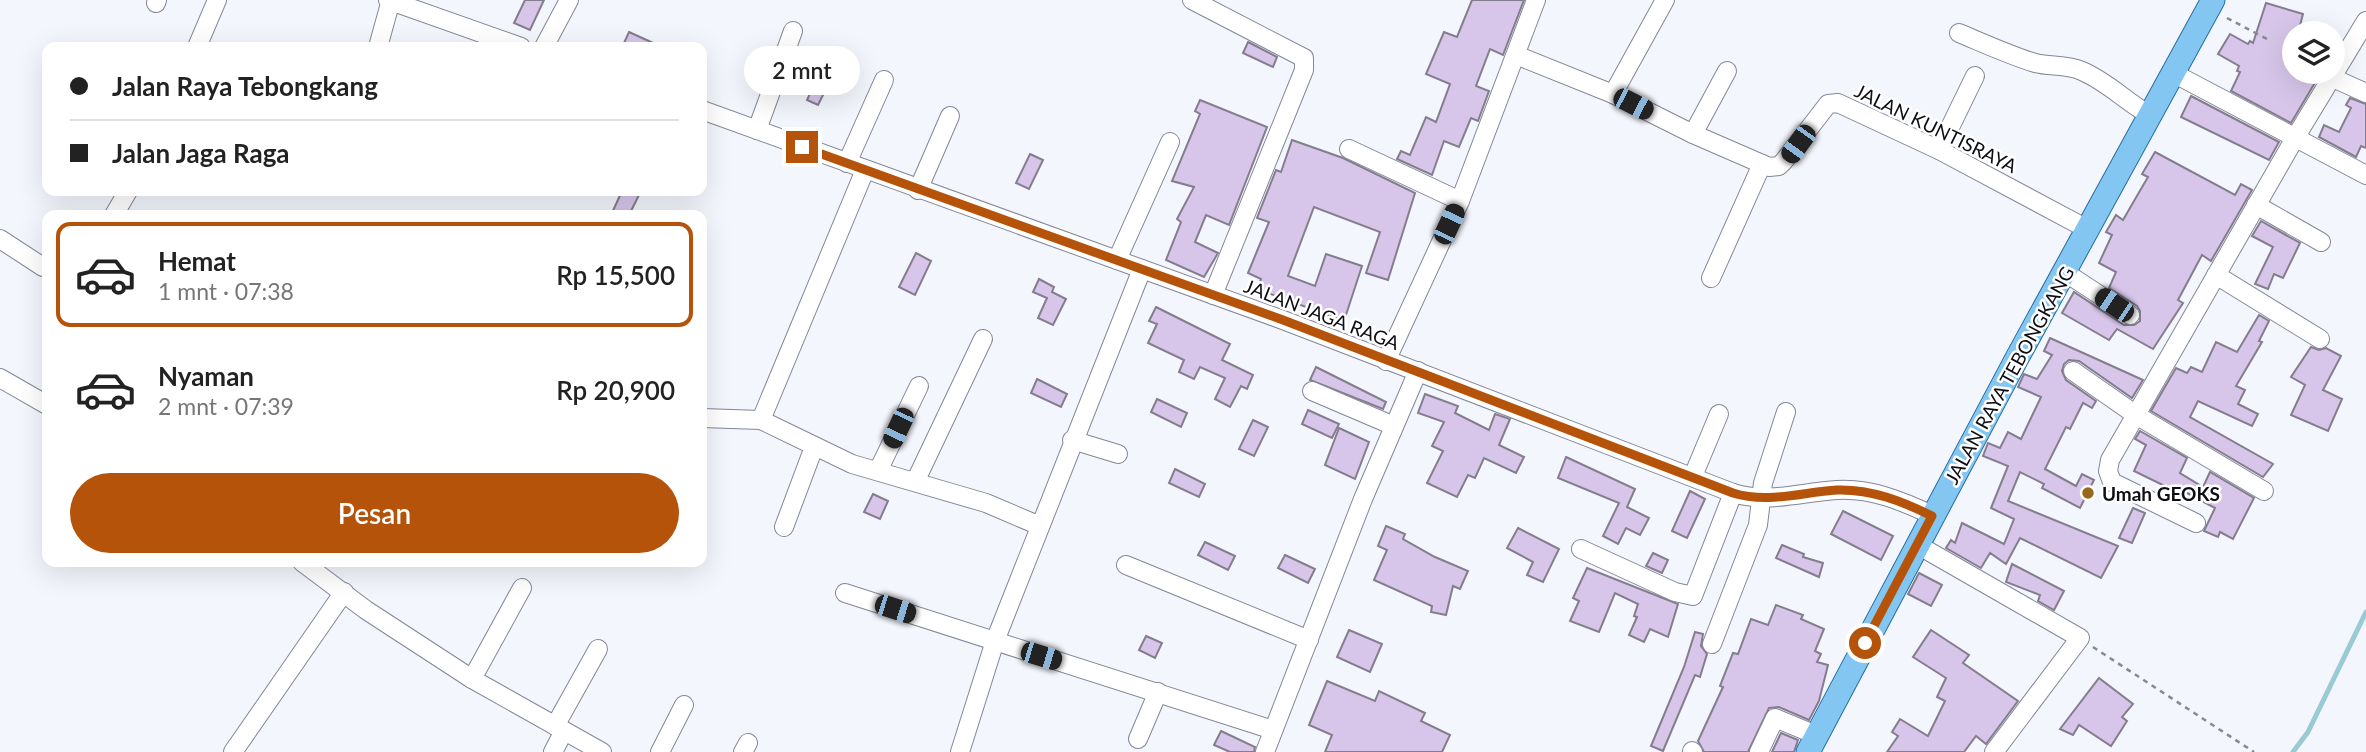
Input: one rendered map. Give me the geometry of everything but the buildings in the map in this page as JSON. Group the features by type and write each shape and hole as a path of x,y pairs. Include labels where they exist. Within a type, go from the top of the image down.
{"main road":[{"name":"JALAN RAYA TEBONGKANG","path":"1812,744 1916,544 2211,4"}],"street":[{"path":"199,42 217,0"},
{"path":"379,42 390,0 507,42"},
{"path":"547,42 569,0"},
{"path":"1192,0 1304,58 1304,70 1213,295"},
{"path":"1386,361 1460,201 1536,0"},
{"path":"1613,94 1665,0"},
{"path":"2345,57 2366,21"},
{"path":"757,130 793,31"},
{"path":"1959,33 2035,63 2062,64 2081,70 2113,87 2130,105 2150,115"},
{"path":"1516,55 1613,94 1693,134 1762,164 1712,278"},
{"path":"1693,134 1727,71"},
{"path":"2173,73 2366,175"},
{"path":"1938,150 1975,76"},
{"path":"847,163 884,80"},
{"path":"2345,83 2366,93"},
{"path":"2196,523 2112,482 2108,471 2110,460 2295,138 2329,84"},
{"name":"JALAN KUNTISRAYA","path":"1762,164 1779,166 1824,108 1832,102 1938,150 2089,230"},
{"name":"JALAN JAGA RAGA","path":"707,112 1143,269 1747,496 1859,491 1905,503 1932,516"},
{"path":"918,190 950,116"},
{"path":"1117,260 1170,142"},
{"path":"1349,149 1460,201"},
{"path":"761,420 865,170"},
{"path":"2256,205 2321,242"},
{"path":"0,239 42,266"},
{"path":"960,752 995,641 1072,440 1143,269"},
{"path":"2066,273 2130,315"},
{"path":"2216,275 2320,339"},
{"path":"916,481 982,339"},
{"path":"2073,371 2136,415 2264,491"},
{"path":"1265,752 1418,372"},
{"path":"0,379 42,402"},
{"path":"878,471 919,386"},
{"path":"1312,391 1394,426"},
{"path":"1581,549 1675,592 1693,596 1747,496 1786,412"},
{"path":"1693,476 1719,414"},
{"path":"707,418 761,420 814,447 878,471 986,503 1040,526"},
{"path":"1072,440 1118,454"},
{"path":"784,527 814,447"},
{"path":"1712,644 1758,525 1747,496"},
{"path":"1916,544 2080,638 1994,752"},
{"path":"1126,565 1310,640"},
{"path":"309,567 472,679 602,752"},
{"path":"472,679 522,588"},
{"path":"233,752 344,592"},
{"path":"845,593 1273,730"},
{"path":"553,752 560,729 598,649"},
{"path":"1138,739 1158,692"},
{"path":"660,752 684,705"},
{"path":"1759,752 1775,718 1812,744"}],"path":[{"path":"2211,4 2267,39"},
{"path":"2080,638 2255,752"}],"waterway":[{"path":"2293,752 2308,732 2366,612"}],"place":[{"name":"Umah GEOKS","path":"2088,493"}],"route":[{"path":"802,147 1283,320 1739,495 1773,498 1837,490 1859,491 1905,503 1932,516 1865,643"}]}
